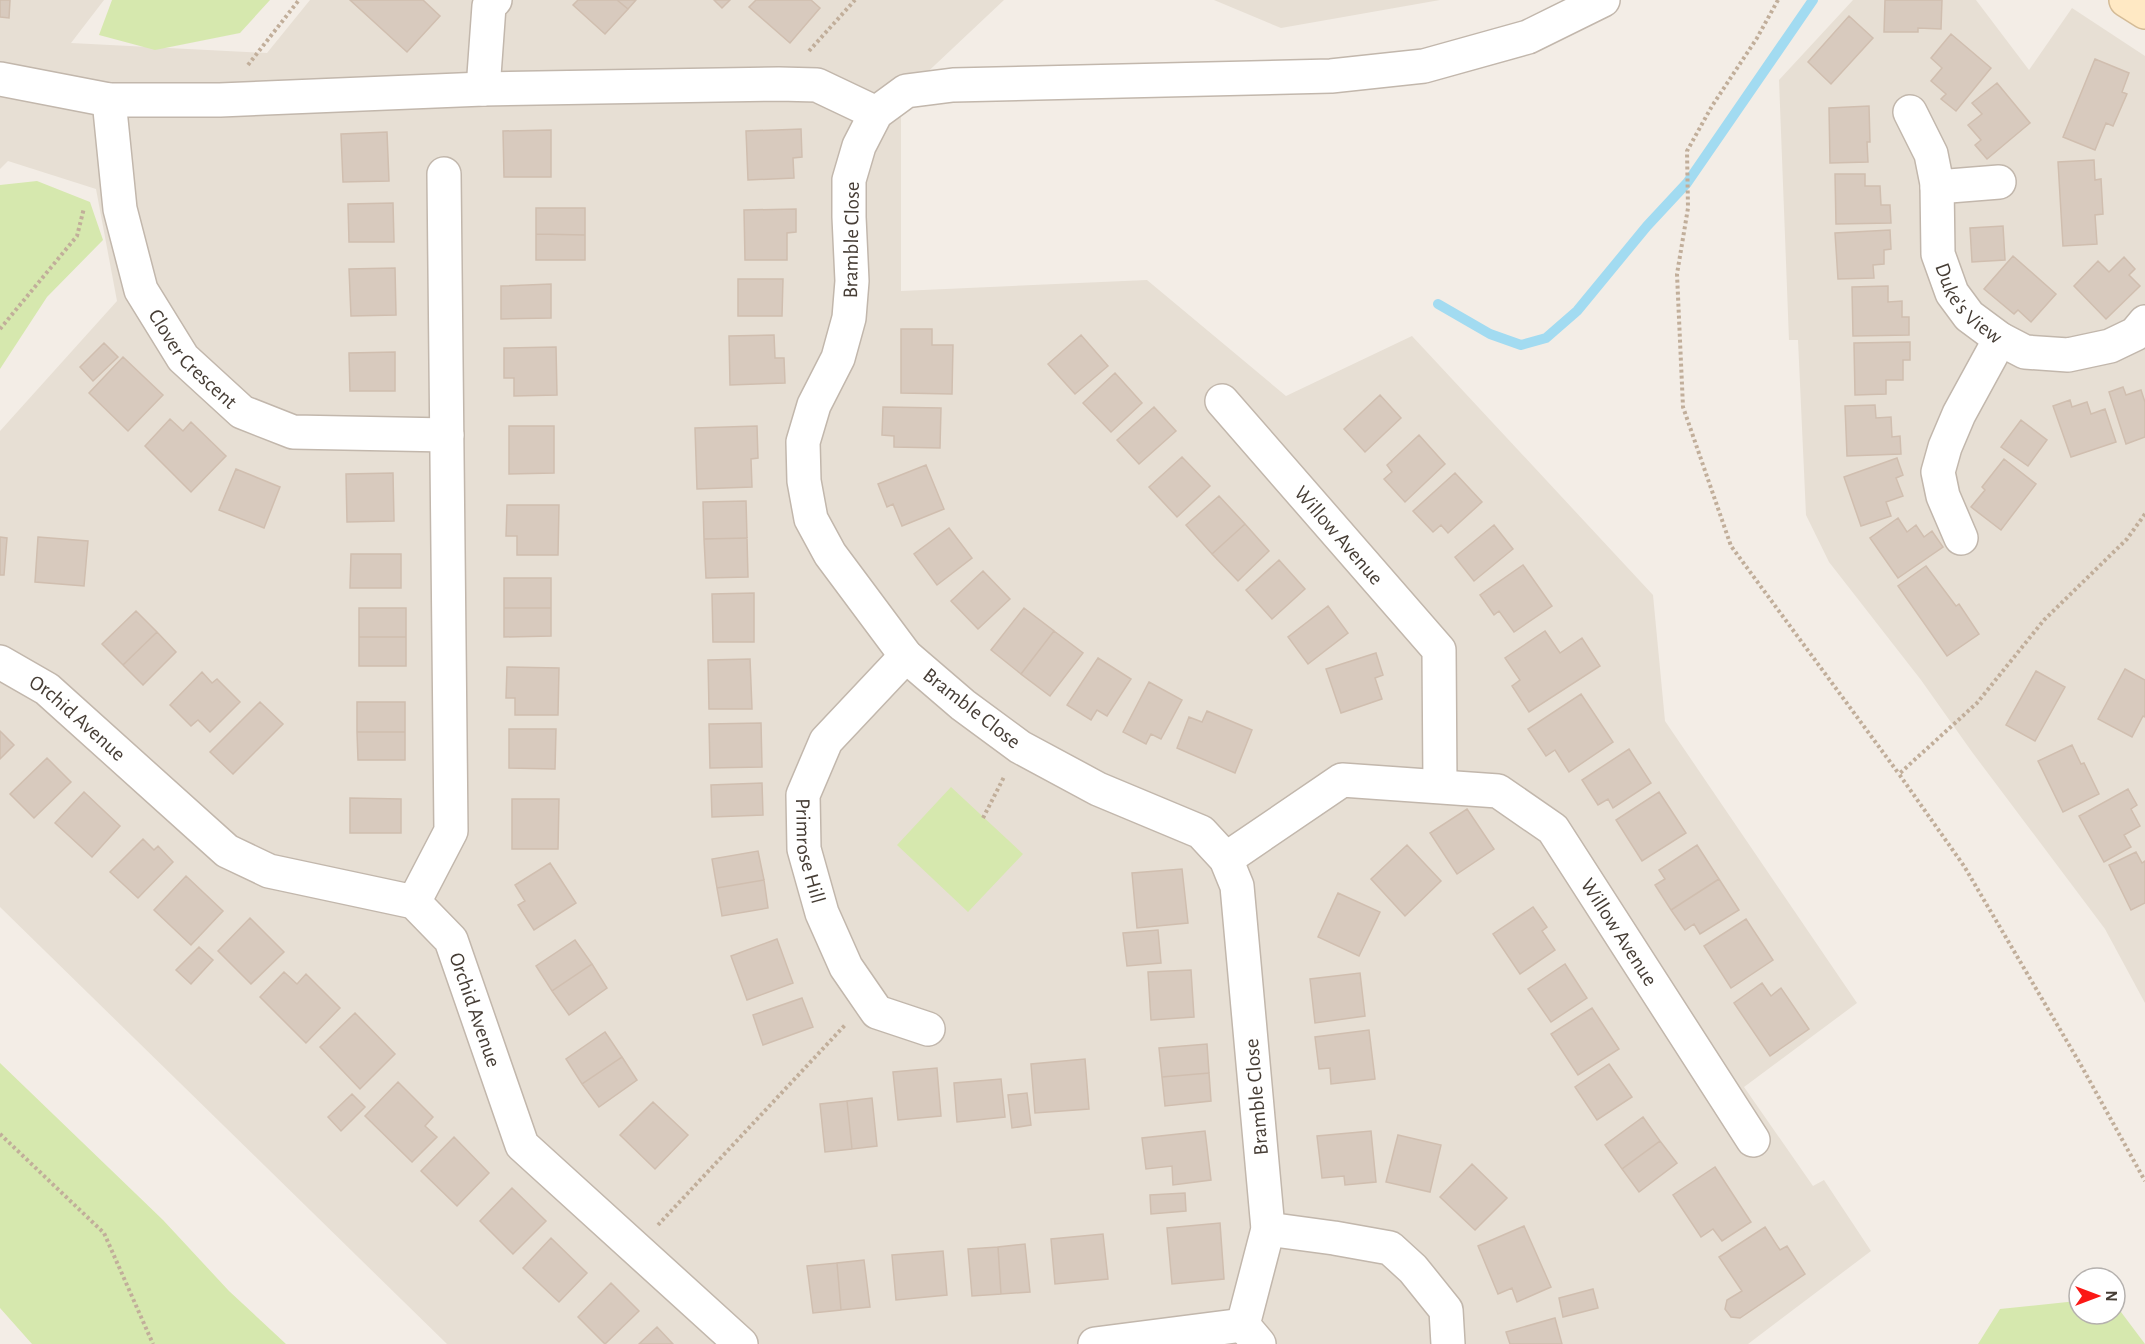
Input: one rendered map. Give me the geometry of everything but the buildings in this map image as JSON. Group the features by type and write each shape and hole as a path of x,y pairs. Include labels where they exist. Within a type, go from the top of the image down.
{"street":[{"path":"483,89 489,6 495,0"},
{"path":"0,79 109,100 220,100 483,89 817,85 876,113 906,91 954,85 1331,76 1424,66 1528,37 1603,0"},
{"path":"2126,0 2145,12"},
{"name":"Clover Crescent","path":"109,100 120,209 141,290 183,358 242,412 293,432 447,435"},
{"name":"Duke's View","path":"1910,112 1931,154 1937,187 1938,254 1952,293 1969,316 2000,339 2025,352 2068,355 2110,346 2135,334 2145,322"},
{"name":"Bramble Close","path":"876,113 859,146 849,180 852,281 849,318 838,358 814,405 803,442 804,481 811,519 830,555 906,656 963,705 1020,747 1098,789 1201,832 1226,859 1237,886 1268,1229 1251,1334"},
{"path":"414,902 451,831 444,174"},
{"path":"1937,187 1999,182"},
{"path":"1961,538 1943,496 1938,472 1945,447 1959,414 2000,339"},
{"name":"Willow Avenue","path":"1222,401 1439,650 1440,785"},
{"name":"Primrose Hill","path":"906,656 826,741 803,795 804,849 822,913 846,967 877,1012 928,1029"},
{"name":"Orchid Avenue","path":"0,663 47,689 227,851 269,871 414,902 451,940 522,1145 741,1344"},
{"name":"Willow Avenue","path":"1226,859 1342,780 1498,790 1553,829 1753,1140"},
{"path":"1268,1229 1390,1248 1413,1269 1446,1310 1448,1344"},
{"path":"1095,1344 1251,1334"}],"path":[{"path":"220,100 299,0"},
{"path":"779,84 855,0"},
{"path":"1779,0 1712,106 1687,151 1688,208 1677,274 1683,406 1731,546 1964,866 2082,1067 2145,1181"},
{"path":"0,329 77,236 86,202"},
{"path":"1899,774 1977,703 2044,620 2127,539 2145,514"},
{"path":"983,818 1020,747"},
{"path":"636,1249 869,1000"},
{"path":"0,1134 104,1233 153,1344"}],"shaded area":[{"path":"0,0 104,0 71,43 267,53 310,0 1004,0 901,97 901,291 1147,280 1286,396 1412,336 1653,595 1665,721 1857,1003 1744,1087 1813,1186 1824,1180 1871,1251 1748,1344 447,1344 0,907 0,431 117,301 96,189 8,161 0,169"},
{"path":"1214,0 1440,0 1281,28"},
{"path":"1853,0 1976,0 2029,70 2072,8 2145,56 2145,1003 2105,929 1921,680 1829,562 1806,515 1798,340 1789,340 1779,80"}],"green space":[{"path":"112,0 270,0 240,33 155,50 99,35"},
{"path":"37,181 90,202 103,240 47,297 0,369 0,185"},
{"path":"951,787 1023,854 968,912 897,845"},
{"path":"0,1063 163,1220 229,1291 286,1344 32,1344 0,1308"},
{"path":"2067,1302 2067,1326 2127,1326 2127,1320 2145,1344 1978,1344 2000,1309"}],"waterway":[{"path":"1438,304 1490,334 1521,345 1546,338 1577,311 1647,226 1687,183 1813,0"}]}
